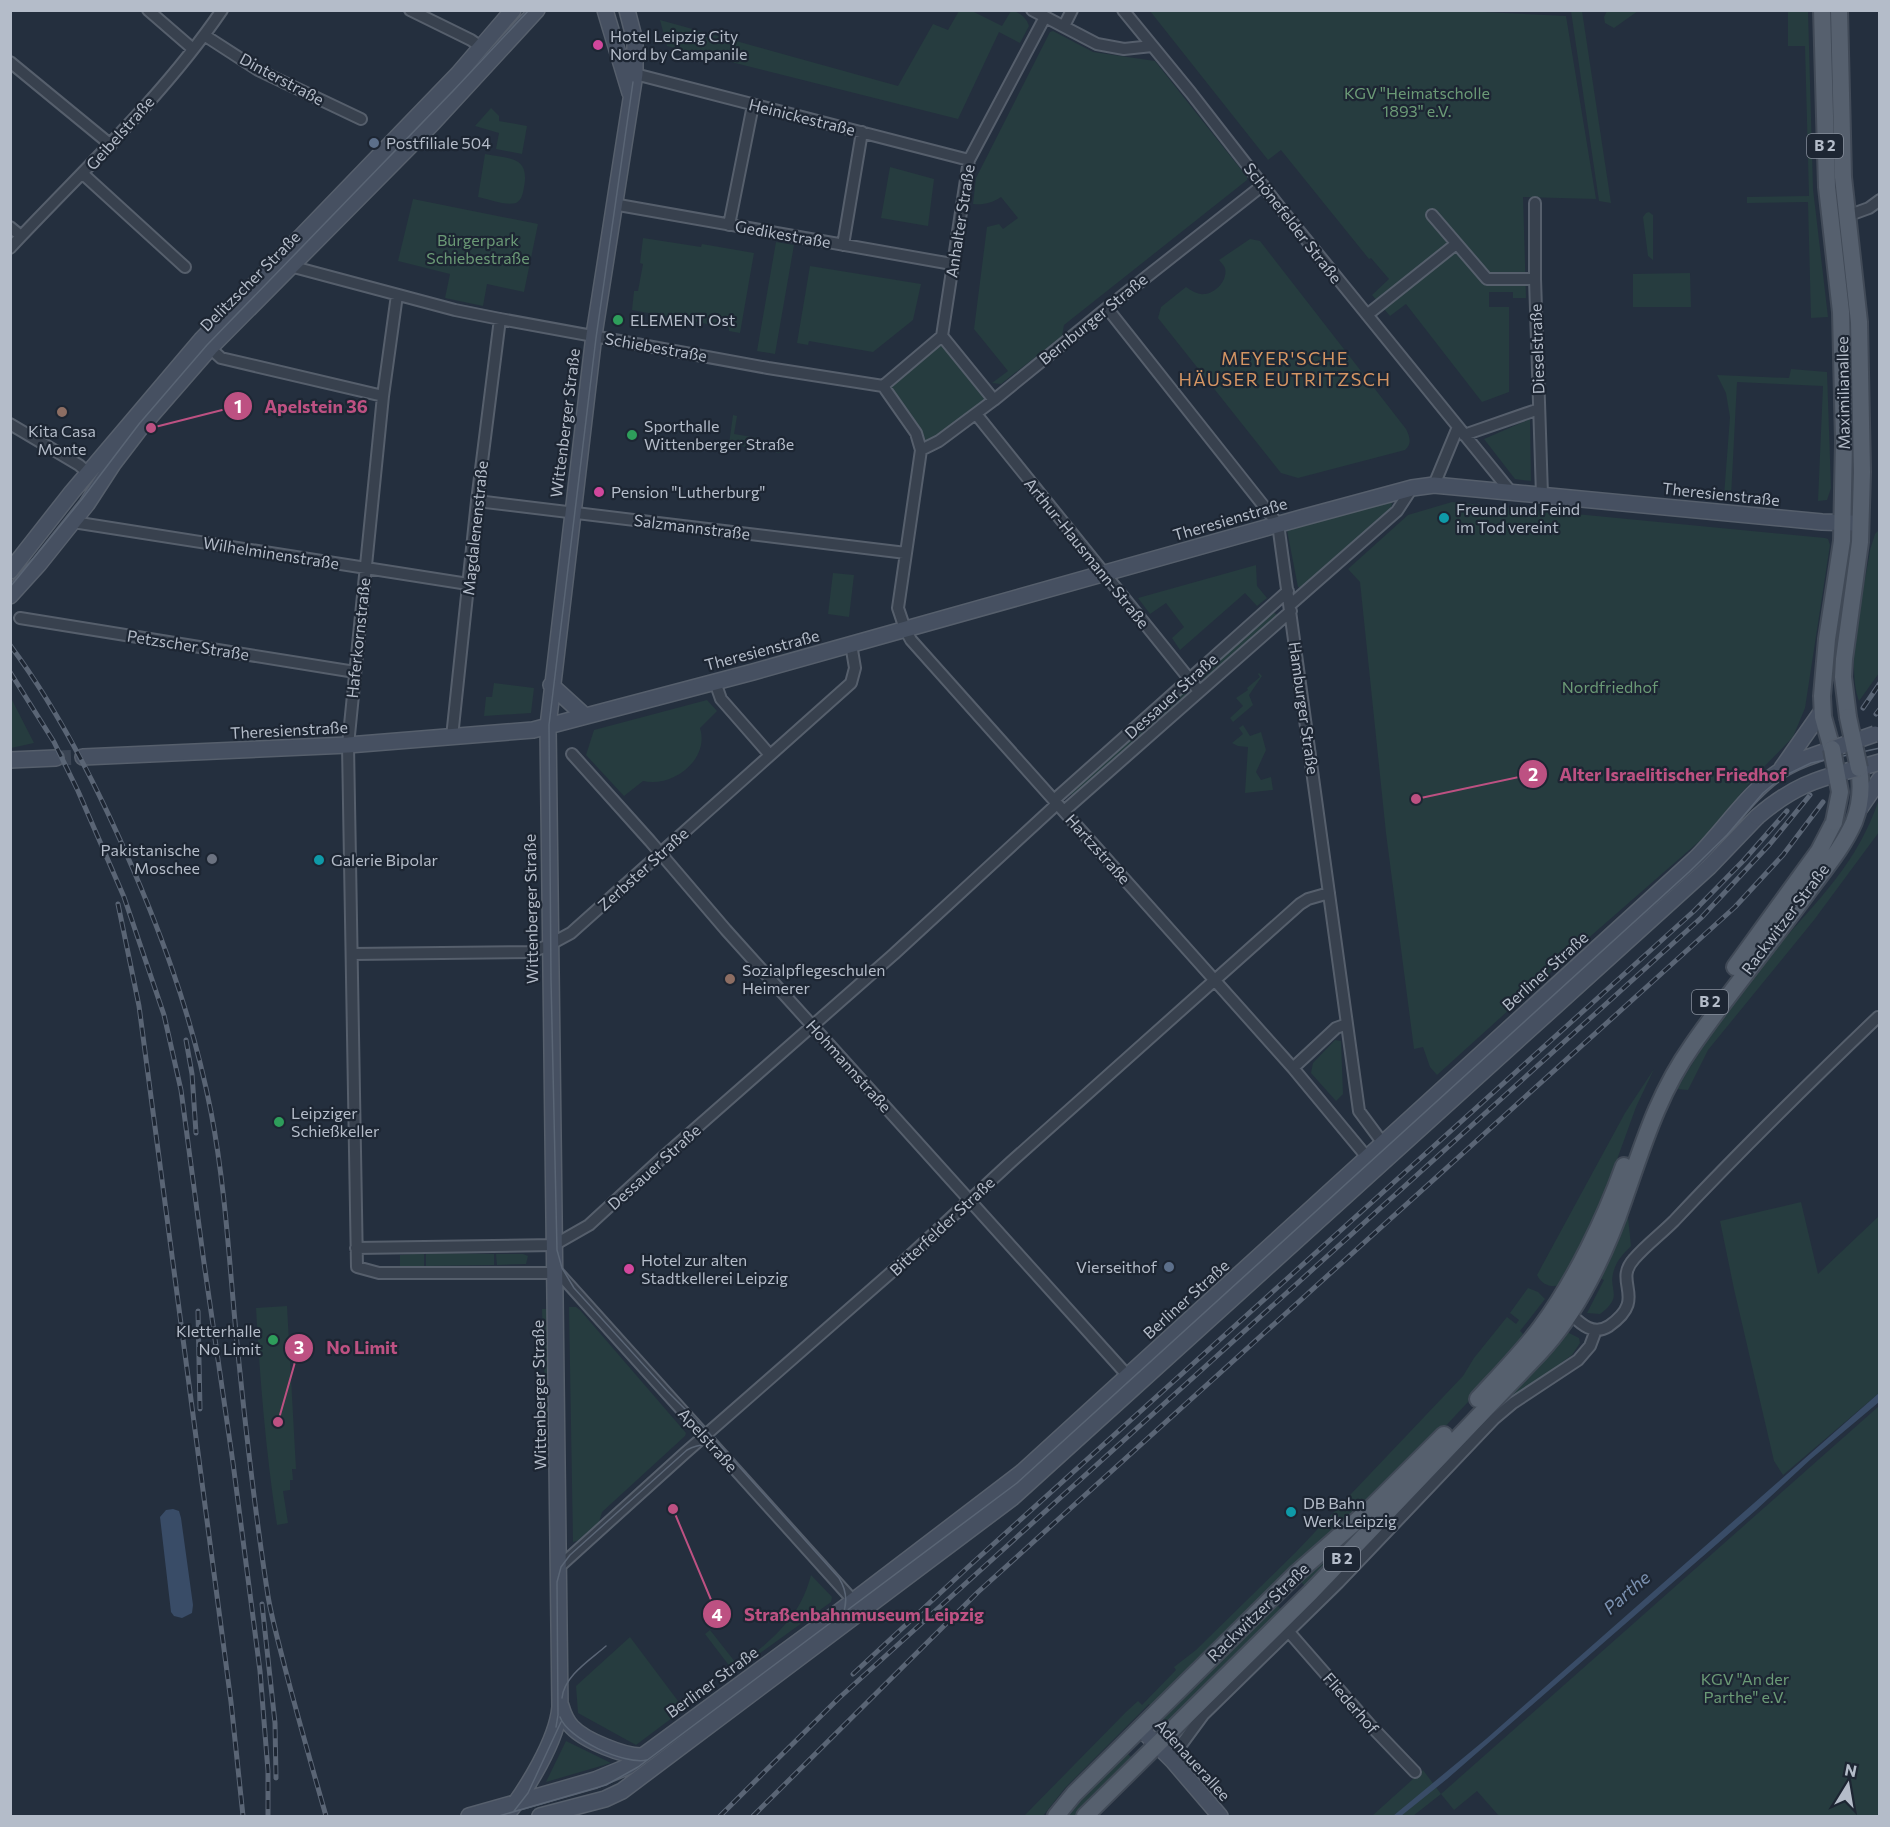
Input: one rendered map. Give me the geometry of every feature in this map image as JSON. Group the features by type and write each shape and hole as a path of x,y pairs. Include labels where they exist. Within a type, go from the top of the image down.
{"main road":[{"name":"Delitzscher Straße","path":"10,571 88,473 201,340 458,74 513,10"},
{"name":"Delitzscher Straße","path":"10,596 87,504 113,464 142,426 210,348 432,124 537,10"},
{"name":"Wittenberger Straße","path":"605,10 631,95"},
{"name":"Wittenberger Straße","path":"510,1811 525,1790 556,1727 560,1703 548,726 594,335 635,75 635,41 627,10"},
{"name":"Maximilianallee","path":"1822,10 1827,187 1841,321 1844,523 1827,639 1822,711 1838,773"},
{"name":"Maximilianallee","path":"1839,10 1843,177 1859,322 1861,522 1843,677 1845,703 1853,742"},
{"name":"Theresienstraße","path":"84,757 348,745 533,730 715,682 1278,524 1412,488 1434,485 1844,523 1861,522"},
{"path":"552,685 585,716"},
{"path":"1781,771 1822,711"},
{"name":"Berliner Straße","path":"469,1816 510,1811 610,1775 628,1766 1012,1498 1371,1163 1382,1142 1695,859 1762,785 1781,771 1805,759 1877,733"},
{"name":"Rackwitzer Straße","path":"1056,1816 1074,1794 1296,1574 1412,1468 1563,1308 1607,1242 1624,1201 1656,1107 1671,1079 1740,978 1788,919 1838,850 1855,818 1861,794 1859,768 1853,742"},
{"path":"10,760 56,758"},
{"name":"Berliner Straße","path":"540,1816 605,1799 622,1791 858,1606 1014,1479 1371,1163 1388,1157 1708,867 1757,817 1791,790 1811,781 1880,762"},
{"name":"Rackwitzer Straße","path":"1085,1816 1371,1530 1543,1349 1612,1197 1642,1113 1661,1074 1684,1037 1819,851 1834,822 1840,800 1838,773"},
{"path":"1855,818 1880,779"},
{"path":"560,1703 567,1722 578,1732 621,1753 643,1756"},
{"name":"Adenauerallee","path":"1140,1728 1173,1761 1220,1816"}],"street":[{"path":"148,10 193,49"},
{"name":"Geibelstraße","path":"10,248 111,145 193,49 222,10"},
{"path":"410,10 481,47"},
{"path":"1032,10 1097,44 1124,50 1152,46"},
{"path":"1064,26 1072,10"},
{"name":"Schönefelder Straße","path":"1123,10 1511,492"},
{"name":"Anhalter Straße","path":"942,336 969,160 1045,17"},
{"name":"Dinterstraße","path":"204,35 258,69 361,119"},
{"path":"10,62 111,145"},
{"name":"Heinickestraße","path":"635,75 969,160"},
{"path":"729,225 753,105"},
{"path":"843,245 862,132"},
{"path":"83,174 185,267"},
{"name":"Bernburger Straße","path":"921,450 939,441 976,414 1263,185"},
{"path":"1847,216 1869,208 1880,200"},
{"name":"Dieselstraße","path":"1535,203 1535,279 1542,495"},
{"name":"Gedikestraße","path":"613,204 952,264"},
{"path":"1432,215 1487,279 1535,279"},
{"path":"10,227 21,236"},
{"path":"1367,315 1456,244"},
{"name":"Schiebestraße","path":"291,266 397,295 500,319 768,368 883,386"},
{"name":"Haferkornstraße","path":"356,1248 348,745 383,396 397,295"},
{"name":"Hamburger Straße","path":"1107,308 1278,524 1359,1111 1382,1142 1388,1157"},
{"name":"Magdalenenstraße","path":"452,737 477,501 500,319"},
{"path":"905,629 898,608 921,450 916,433 883,386 942,336 994,400"},
{"path":"210,348 221,358 383,396"},
{"path":"1434,485 1461,431 1539,408"},
{"name":"Arthur-Hausmann-Straße","path":"976,414 1199,691"},
{"path":"10,424 88,473"},
{"name":"Dessauer Straße","path":"1059,805 1199,691 1397,511 1412,488"},
{"name":"Salzmannstraße","path":"477,501 906,553"},
{"name":"Wilhelminenstraße","path":"73,522 468,584"},
{"name":"Dessauer Straße","path":"356,1248 554,1245 595,1221 662,1158 1059,805 1190,680 1288,591"},
{"name":"Petzscher Straße","path":"20,618 355,672"},
{"name":"Hartzstraße","path":"905,629 911,640 1293,1068 1371,1163"},
{"name":"Zerbster Straße","path":"352,954 531,952 571,933 846,688 854,677 855,666 851,644"},
{"path":"715,682 721,699 770,754"},
{"name":"Hohmannstraße","path":"572,754 1128,1376"},
{"name":"Bitterfelder Straße","path":"559,1567 704,1436 857,1303 1214,979 1308,898 1329,893"},
{"path":"1563,1308 1585,1328 1604,1329 1612,1324 1628,1306 1630,1296 1626,1274 1635,1258 1672,1223 1766,1124 1879,1017"},
{"path":"1293,1068 1336,1028 1347,1024"},
{"path":"356,1248 357,1267 379,1273 555,1271"},
{"name":"Apelstraße","path":"555,1271 858,1606"},
{"path":"1173,1761 1178,1749 1203,1715 1393,1527 1494,1419 1513,1403 1578,1360 1590,1346 1596,1330"},
{"name":"Fliederhof","path":"1289,1632 1415,1773"}],"green space":[{"name":"KGV \"Heimatscholle 1893\" e.V.","path":"1441,10 1566,16 1596,199 1523,197 1526,298 1513,298 1513,292 1489,292 1489,307 1509,307 1509,392 1482,402 1406,304 1390,316 1372,295 1389,279 1371,258 1369,259 1281,150 1268,160 1150,11"},
{"path":"1607,10 1638,11 1614,28 1605,23 1604,17"},
{"path":"959,11 972,11 1002,26 1011,11 1014,11 1022,15 1029,26 1020,43 999,32 958,119 667,46 660,20 898,86 933,24 948,30"},
{"path":"1571,11 1582,11 1611,203 1599,201"},
{"path":"1788,11 1808,11 1813,189 1828,317 1811,318 1808,202 1747,203 1747,197 1809,196 1805,46 1788,46"},
{"path":"1053,31 1093,52 1155,61 1247,177 1247,180 1064,325 1062,336 1001,384 992,383 1008,371 974,329 987,227 999,224 1003,229 1018,218 1001,197 988,203 973,204 976,178 1050,32"},
{"path":"491,108 499,116 499,121 527,126 522,154 496,149 499,133 475,126"},
{"path":"485,154 509,158 521,164 525,177 523,194 518,202 507,204 478,197"},
{"path":"890,167 934,179 928,226 881,218"},
{"name":"Bürgerpark Schiebestraße","path":"413,199 538,224 524,292 487,284 483,306 445,298 450,274 398,261"},
{"path":"1649,212 1653,215 1653,260 1648,256 1643,217"},
{"path":"643,238 701,247 702,244 754,253 740,333 729,331 729,328 632,310 634,291 638,291 643,264 640,263"},
{"path":"1250,239 1260,241 1406,429 1410,440 1405,450 1298,478 1281,473 1158,318 1161,307 1186,287 1202,294 1217,288 1225,277 1225,267 1219,260"},
{"path":"776,242 794,245 775,354 757,351"},
{"path":"810,266 921,284 913,320 873,352 809,341 808,345 797,343"},
{"path":"1690,273 1691,307 1633,307 1633,274"},
{"path":"942,336 994,400 921,450 883,386"},
{"path":"1791,369 1827,372 1831,488 1827,500 1818,501 1823,386 1737,382 1731,497 1724,496 1730,417 1726,393 1717,375 1789,378"},
{"path":"733,415 737,416 734,434 758,438 757,444 766,446 767,440 796,445 795,448 782,445 780,453 729,444"},
{"path":"1530,419 1531,481 1515,479 1484,439"},
{"path":"1388,502 1392,503 1391,510 1301,588 1298,587 1287,530"},
{"name":"Nordfriedhof","path":"1452,502 1825,538 1828,539 1830,545 1805,708 1793,737 1761,770 1703,838 1437,1075 1430,1067 1423,1047 1414,1049 1386,833 1360,582 1348,569 1408,515"},
{"path":"1879,530 1879,673 1859,701 1854,668 1857,627 1870,550 1875,534"},
{"path":"1256,565 1257,586 1267,598 1257,606 1245,593 1180,650 1172,638 1184,627 1166,603 1150,614 1138,598"},
{"path":"833,573 854,575 849,617 828,614"},
{"path":"1271,611 1277,617 1205,680 1199,677"},
{"path":"1259,673 1262,676 1249,695 1253,705 1233,722 1230,718 1243,706 1236,698 1248,690 1247,688 1260,677"},
{"path":"494,683 534,688 531,713 484,716 486,697 492,697"},
{"path":"1183,691 1188,697 1076,797 1070,794 1070,792"},
{"path":"11,698 34,743 11,748"},
{"path":"707,700 717,711 700,728 702,740 694,761 676,776 654,782 643,781 624,796 586,755 594,730"},
{"path":"1243,725 1250,736 1261,732 1266,750 1256,772 1261,780 1271,777 1273,790 1245,793 1248,747 1232,743 1243,734 1239,728"},
{"path":"1879,799 1879,832 1814,920 1708,1050 1688,1090 1677,1089 1738,996 1843,869 1869,825"},
{"path":"1335,1040 1341,1041 1343,1094 1336,1101 1311,1073 1313,1063"},
{"path":"1654,1069 1636,1107 1606,1190 1605,1199 1561,1285 1547,1285 1537,1275 1625,1113"},
{"path":"1801,1202 1818,1274 1879,1216 1879,1393 1783,1475 1774,1461 1720,1221"},
{"path":"1627,1207 1631,1246 1623,1254 1614,1270 1612,1277 1614,1297 1600,1314 1587,1313 1604,1280 1600,1278"},
{"path":"424,1253 424,1266 400,1266 400,1255"},
{"path":"426,1253 494,1254 494,1265 426,1266"},
{"path":"496,1254 528,1256 526,1264 497,1265"},
{"path":"1528,1288 1538,1292 1545,1299 1520,1331 1524,1335 1496,1372 1440,1432 1153,1708 1149,1704 1065,1788 1043,1816 1024,1816 1126,1712 1138,1701 1142,1705 1176,1670 1174,1667 1196,1650 1296,1552 1463,1376 1474,1358 1507,1317 1516,1324 1519,1320 1510,1313"},
{"path":"287,1306 296,1469 292,1469 293,1480 290,1480 290,1490 283,1491 288,1523 277,1525 264,1417 256,1308"},
{"path":"569,1307 576,1307 580,1310 686,1433 602,1512 599,1522 573,1542"},
{"path":"542,1309 547,1309 548,1420 546,1420"},
{"path":"1565,1331 1579,1338 1580,1343 1572,1355 1561,1363 1563,1366 1475,1433"},
{"name":"KGV \"An der Parthe\" e.V.","path":"1879,1406 1879,1816 1499,1816 1477,1791 1454,1810 1441,1794"},
{"path":"1384,1503 1308,1589 1298,1579"},
{"path":"811,1575 832,1597 831,1602 734,1672 705,1634 710,1630 739,1667 773,1637 792,1616 800,1604"},
{"path":"1274,1602 1284,1612 1170,1726 1162,1718 1209,1672"},
{"path":"630,1637 684,1709 636,1745 578,1713 576,1686"},
{"path":"566,1741 611,1763 546,1782"},
{"path":"1124,1750 1134,1760 1080,1816 1061,1816"},
{"path":"1423,1770 1441,1794 1413,1816 1372,1816"}],"water":[{"path":"1879,1393 1879,1402 1447,1779 1401,1816 1393,1816 1486,1739"},
{"path":"166,1510 179,1511 181,1518 193,1605 192,1613 182,1618 174,1616 171,1612 160,1517"}],"tunnel":[{"path":"56,758 83,757"}],"tram line":[{"path":"10,587 82,499 139,424 207,345 529,10"},
{"path":"633,82 596,338 549,725 551,980 557,1250 562,1268 574,1288 839,1578 846,1597 842,1616"},
{"path":"499,1816 606,1785 638,1767 1017,1483 1689,872 1727,835 1763,793 1782,777 1811,763 1880,748"},
{"path":"556,1727 558,1715 557,1582 561,1567 570,1555 687,1450 705,1445 714,1446 723,1451"},
{"path":"562,1698 567,1683 606,1646"},
{"path":"560,1717 574,1734 598,1749 625,1758 647,1760"},
{"path":"514,1811 528,1793 561,1722"}],"railway":[{"path":"10,645 55,713 106,808 160,935 194,1040 211,1112 221,1175 245,1421 268,1596 290,1687 326,1816"},
{"path":"10,672 54,742 124,897 164,1015 181,1090 260,1671 268,1771 268,1816"},
{"path":"1863,708 1880,683"},
{"path":"1876,714 1880,709"},
{"path":"720,1816 839,1698 1701,918 1770,844 1810,795"},
{"path":"753,1816 978,1592 1735,907 1783,855 1823,802"},
{"path":"853,1674 967,1568 1694,911 1744,860 1787,811"},
{"path":"118,904 139,1006 231,1702 243,1816"},
{"path":"186,1040 192,1074 196,1133"},
{"path":"198,1311 200,1409"},
{"path":"262,1604 275,1723 276,1778"}],"place":[{"name":"Hotel Leipzig City Nord by Campanile","path":"598,45"},
{"name":"Postfiliale 504","path":"374,143"},
{"name":"ELEMENT Ost","path":"618,320"},
{"name":"Kita Casa Monte","path":"62,412"},
{"name":"Apelstein 36","path":"151,428"},
{"name":"Sporthalle Wittenberger Straße","path":"632,435"},
{"name":"Pension \"Lutherburg\"","path":"599,492"},
{"name":"Freund und Feind im Tod vereint","path":"1444,518"},
{"name":"Alter Israelitischer Friedhof","path":"1416,799"},
{"name":"Pakistanische Moschee","path":"212,859"},
{"name":"Galerie Bipolar","path":"319,860"},
{"name":"Sozialpflegeschulen Heimerer","path":"730,979"},
{"name":"Leipziger Schießkeller","path":"279,1122"},
{"name":"Vierseithof","path":"1169,1267"},
{"name":"Hotel zur alten Stadtkellerei Leipzig","path":"629,1269"},
{"name":"Kletterhalle No Limit","path":"273,1340"},
{"name":"No Limit","path":"278,1422"},
{"name":"Straßenbahnmuseum Leipzig","path":"673,1509"},
{"name":"DB Bahn Werk Leipzig","path":"1291,1512"}],"district":[{"name":"MEYER'SCHE HÄUSER EUTRITZSCH","path":"1285,370"}],"water label":[{"name":"Parthe","path":"1627,1593"}]}
